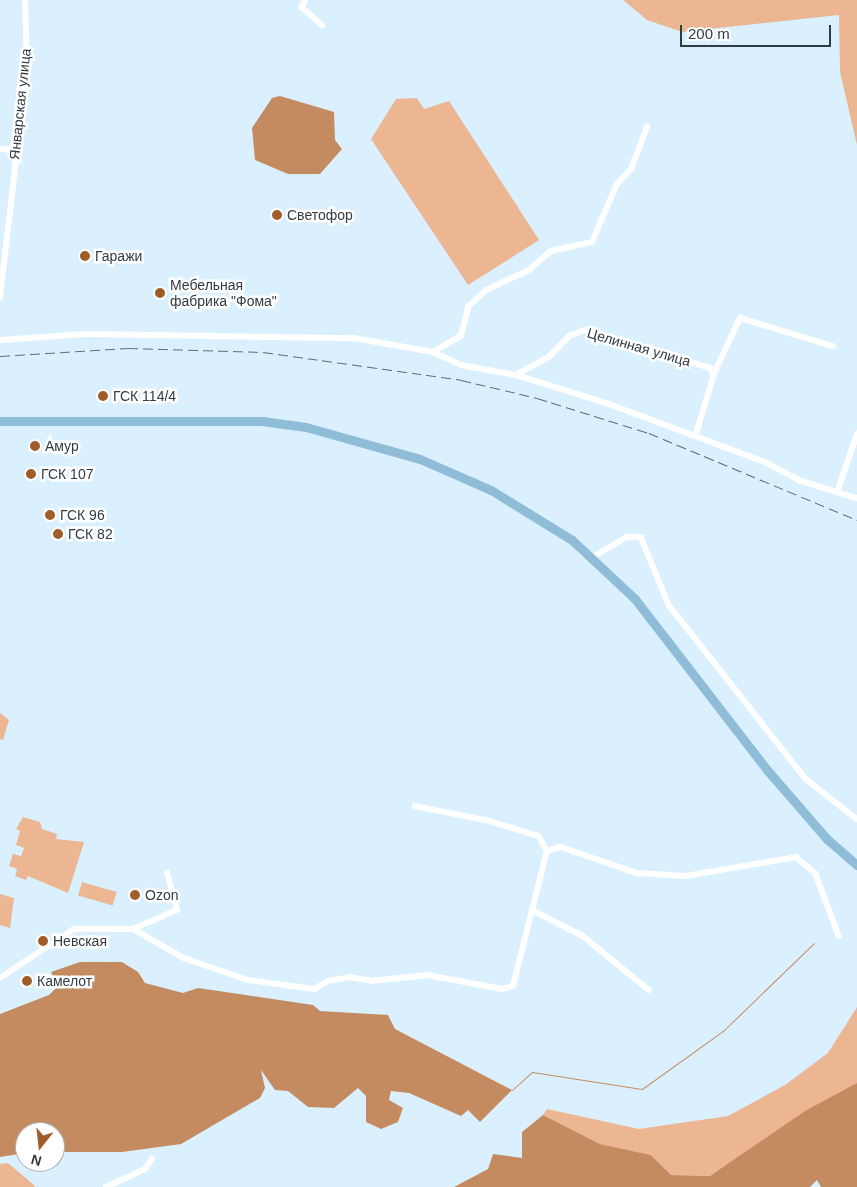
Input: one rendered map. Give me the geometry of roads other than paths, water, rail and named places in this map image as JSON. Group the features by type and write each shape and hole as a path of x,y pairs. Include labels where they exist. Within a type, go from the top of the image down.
{"main road":[{"path":"0,421 262,421 349,436 491,490 572,540 635,599 768,770 827,840 857,865"}],"street":[{"name":"Январская улица","path":"0,298 15,150 27,66 25,0"},
{"path":"306,0 302,7 322,25"},
{"path":"433,352 460,336 472,300 511,276 530,270 562,246 587,246 592,242 616,184 631,169 647,127"},
{"path":"0,149 15,150"},
{"path":"696,434 714,374 743,317 833,346"},
{"name":"Целинная улица","path":"516,375 550,356 569,336 585,330 710,368 714,374"},
{"path":"0,340 87,334 354,338 433,352 461,365 516,375 696,434 801,480 838,490 857,498"},
{"path":"838,490 857,434"},
{"path":"591,558 627,537 641,537 669,605 806,779 857,819"},
{"path":"133,929 184,958 248,980 315,990 328,981 350,977 372,982 428,975 502,989 513,986 547,851 539,836 486,820 415,806"},
{"path":"547,851 570,849 602,864 637,873 686,876 796,856 816,874 839,936"},
{"path":"0,978 74,929 133,929 177,910 167,873"},
{"path":"532,910 583,936 649,990"},
{"path":"106,1187 145,1169 152,1159"}],"waterway":[{"path":"512,1090 532,1072 642,1089 724,1030 814,943"}],"railway":[{"path":"0,356 128,348 263,352 461,380 537,398 649,433 857,520"}],"place":[{"name":"Светофор","path":"277,215"},
{"name":"Гаражи","path":"85,256"},
{"name":"Мебельная фабрика \"Фома\"","path":"160,293"},
{"name":"ГСК 114/4","path":"103,396"},
{"name":"Амур","path":"35,446"},
{"name":"ГСК 107","path":"31,474"},
{"name":"ГСК 96","path":"50,515"},
{"name":"ГСК 82","path":"58,534"},
{"name":"Ozon","path":"135,895"},
{"name":"Невская","path":"43,941"},
{"name":"Камелот","path":"27,981"}]}
